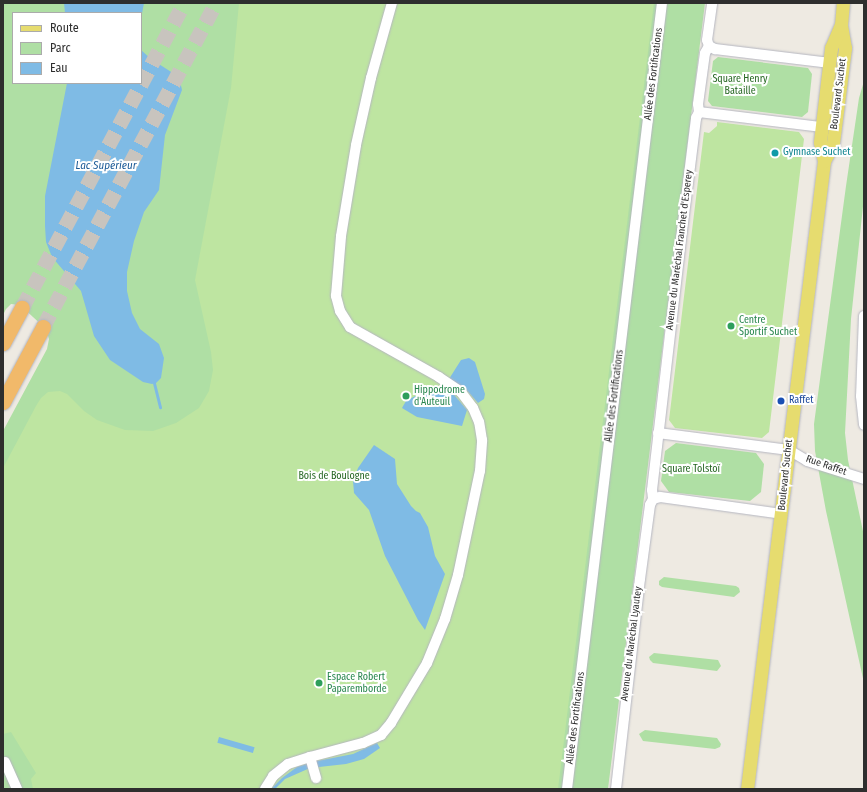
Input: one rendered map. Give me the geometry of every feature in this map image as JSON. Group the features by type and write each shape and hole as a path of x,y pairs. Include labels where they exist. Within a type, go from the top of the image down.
{"highway":[{"path":"3,343 22,308"},
{"path":"3,402 43,327"}],"main road":[{"name":"Boulevard Suchet","path":"747,789 782,514 824,161 820,142 831,48 841,25 844,3"},
{"name":"Boulevard Suchet","path":"824,161 833,143 845,48 841,25"}],"street":[{"path":"265,789 273,776 288,764 363,744 381,735 391,723 426,663 445,619 458,575 480,470 482,440 479,422 473,408 461,392 439,377 350,327 340,311 336,296 341,236 356,145 392,3"},
{"name":"Allée des Fortifications","path":"567,789 662,3"},
{"name":"Avenue du Maréchal Franchet d'Esperey","path":"653,499 652,490 658,433 695,126 699,112 698,104 705,53 709,46 708,40 712,3"},
{"path":"709,46 715,49 830,63"},
{"path":"699,112 822,127"},
{"path":"864,316 862,388 864,425"},
{"path":"658,433 789,450"},
{"name":"Rue Raffet","path":"789,450 807,461 864,479"},
{"path":"653,499 660,498 782,514"},
{"name":"Avenue du Maréchal Lyautey","path":"616,789 640,579 650,505 653,499"},
{"path":"310,757 316,778"},
{"path":"4,762 17,789"}],"green space":[{"name":"Hippodrome d'Auteuil","path":"3,3 705,3 608,789 3,789 3,431 47,349 49,339 46,329 20,305 11,304 3,315"},
{"name":"Hippodrome d'Auteuil","path":"239,3 654,3 558,789 33,789 31,779 36,773 11,732 3,734 3,468 36,406 41,398 48,392 60,391 67,394 84,411 97,420 125,430 153,431 176,423 199,408 209,391 213,370 211,352 195,280 231,88"},
{"name":"Square Henry Bataille","path":"718,57 808,68 812,74 808,112 802,117 712,106 708,101 713,61"},
{"path":"864,81 864,197 851,319 845,433 848,460 864,536 864,683 826,511 815,451 814,424 846,186 859,98"},
{"name":"Centre Sportif Suchet","path":"717,122 799,132 804,139 769,432 762,438 675,428 669,420 704,132 709,133 717,126"},
{"name":"Square Tolstoï","path":"676,443 756,453 764,464 761,492 750,501 669,492 661,481 665,451"},
{"path":"664,577 736,586 739,588 740,592 734,597 662,587 659,585 659,581"},
{"path":"654,653 718,660 721,666 717,671 653,663 649,657"},
{"path":"645,730 717,738 721,744 720,747 715,749 643,741 639,734"}],"water":[{"path":"64,3 144,3 142,14 142,12 65,12"},
{"name":"Lac Supérieur","path":"142,51 151,59 179,77 182,90 165,135 159,190 144,212 134,241 127,272 127,291 132,313 140,329 159,344 164,358 161,378 156,383 152,384 143,382 110,360 94,336 81,291 52,257 46,242 45,196 67,84 142,84"},
{"path":"469,358 475,362 485,394 484,399 478,403 464,387 449,379 461,360"},
{"path":"436,387 442,387 450,390 467,410 462,426 417,417 402,408 406,401"},
{"path":"374,445 395,459 397,484 411,506 420,513 428,527 435,556 445,574 425,630 418,620 385,556 369,510 354,493 353,481 358,468"},
{"path":"219,737 255,747 253,753 217,743"},
{"path":"377,743 380,748 364,759 346,764 310,768 285,779 275,789 271,789 282,778 297,767 317,761 353,754"}],"waterway":[{"path":"154,383 160,407"}],"tunnel":[{"path":"142,82 184,3"},
{"path":"43,327 216,3"},
{"path":"22,308 141,84"}],"place":[{"name":"Gymnase Suchet","path":"775,153"},
{"name":"Centre Sportif Suchet","path":"731,326"},
{"name":"Hippodrome d'Auteuil","path":"406,396"},
{"name":"Raffet","path":"781,401"},
{"name":"Espace Robert Paparemborde","path":"319,683"}],"park label":[{"name":"Bois de Boulogne","path":"334,477"}]}
